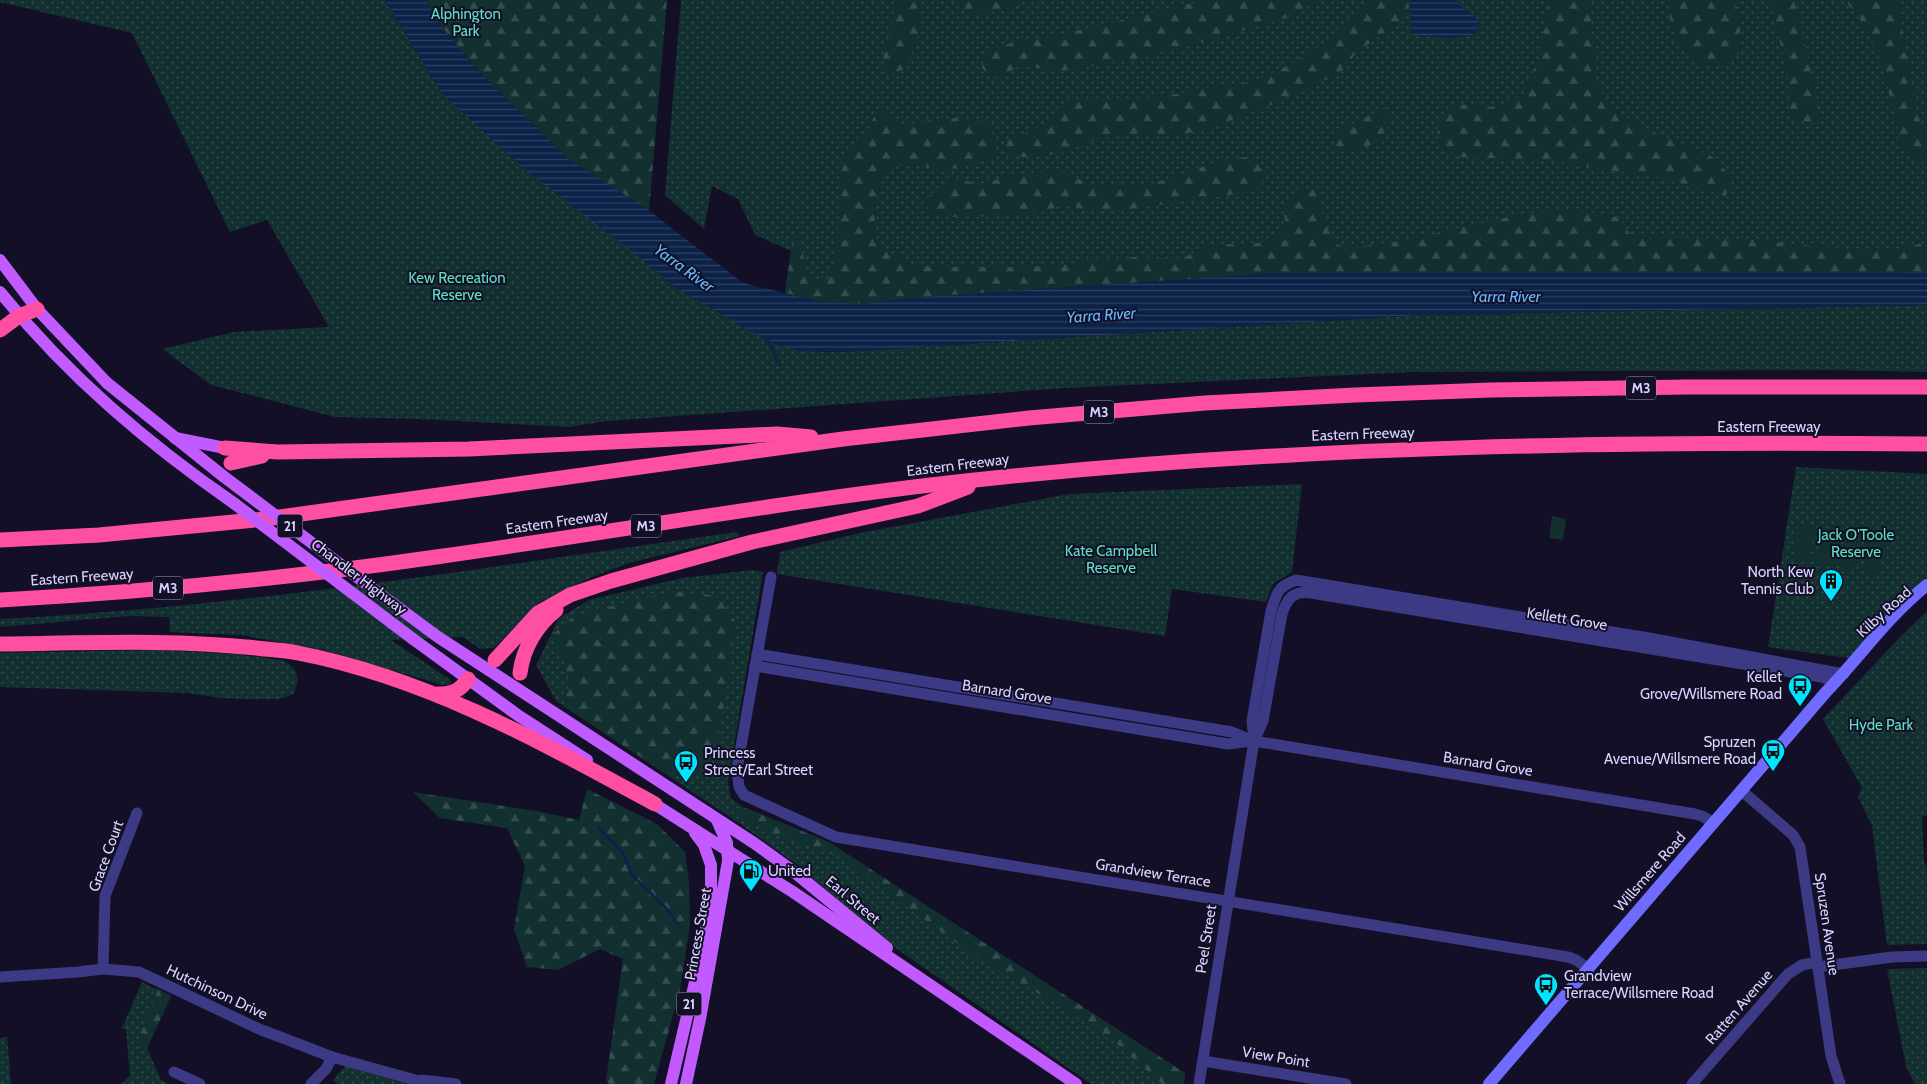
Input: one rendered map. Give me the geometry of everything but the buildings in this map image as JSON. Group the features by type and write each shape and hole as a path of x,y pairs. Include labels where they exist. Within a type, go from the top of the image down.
{"highway":[{"path":"0,330 19,316 37,310"},
{"name":"M3","path":"0,540 99,535 265,519 843,439 1029,418 1206,403 1491,390 1677,387 1927,387"},
{"path":"225,448 278,452 469,449 776,434 843,439"},
{"name":"Eastern Freeway","path":"0,600 116,593 234,582 431,558 861,494 992,478 1211,459 1435,448 1927,444"},
{"path":"223,472 278,452"},
{"path":"491,664 538,613 570,595 664,566 752,542 918,506 992,478"},
{"path":"520,673 523,658 531,638 541,625 566,602 591,588"},
{"path":"0,644 183,643 231,645 296,652 368,670 438,694 538,740 654,804"},
{"path":"438,694 462,689 468,679"}],"main road":[{"name":"Chandler Highway","path":"0,260 37,310 107,383 175,438 223,472 438,637 491,664 522,692 717,820"},
{"name":"Chandler Highway","path":"0,292 19,316 85,386 196,477 519,716 728,851"},
{"path":"175,438 225,448"},
{"path":"223,472 235,504"},
{"path":"468,679 491,664"},
{"path":"520,673 522,692"},
{"name":"Princess Street","path":"686,1084 700,1020 728,851 724,832 717,820"},
{"name":"Earl Street","path":"717,820 788,867 941,992"},
{"name":"Princess Street","path":"671,1084 702,948 711,899 712,869 709,858 699,838 688,826"},
{"name":"Earl Street","path":"728,851 1076,1084"}],"street":[{"path":"755,666 771,577"},
{"name":"Peel Street","path":"1254,740 1252,721 1271,611 1276,596 1283,584 1296,580 1309,581"},
{"name":"Kellett Grove","path":"1309,581 1827,669 1840,678"},
{"name":"Kilby Road","path":"1862,654 1876,634 1899,608 1927,585"},
{"name":"Kellett Grove","path":"1293,596 1301,591 1840,678"},
{"name":"Peel Street","path":"1199,1084 1254,740 1262,722 1282,614 1285,604 1293,596"},
{"name":"Kilby Road","path":"1840,678 1862,654 1927,596"},
{"name":"Barnard Grove","path":"757,654 1232,732 1254,740 1695,814 1714,823"},
{"name":"Barnard Grove","path":"755,666 1228,744 1254,740"},
{"name":"Grandview Terrace","path":"755,666 737,769 739,787 744,795 836,837 1568,957 1589,969"},
{"name":"Willsmere Road","path":"1489,1084 1840,678"},
{"name":"Spruzen Avenue","path":"1742,791 1797,840 1802,852 1832,1064 1840,1084"},
{"name":"Grace Court","path":"104,969 105,896 137,813"},
{"name":"Ratten Avenue","path":"1692,1084 1788,974 1802,965 1892,957 1927,956"},
{"name":"Hutchinson Drive","path":"0,977 104,969 139,972 259,1029 332,1057 430,1084"},
{"path":"310,1084 326,1069 332,1057"},
{"name":"View Point","path":"1203,1060 1346,1084"},
{"path":"174,1072 200,1084"},
{"name":"Hutchinson Drive","path":"415,1079 456,1084"}],"green space":[{"name":"Kew Recreation Reserve","path":"0,0 385,0 443,95 679,290 800,351 842,352 1420,315 1927,305 1927,372 1820,370 1412,372 1065,388 608,421 569,427 418,419 335,417 211,385 162,349 234,332 329,327 267,220 230,232 132,33 0,2"},
{"name":"Alphington Park","path":"426,0 667,0 649,211 570,160 481,74 436,20"},
{"path":"681,0 1927,0 1927,272 1275,273 910,298 864,304 785,293 791,251 755,235 738,199 712,186 704,229 665,195"},
{"path":"898,0 922,0 919,28 912,54 903,70 891,73 885,68 883,60"},
{"path":"961,0 1043,0 985,13 966,15"},
{"path":"1207,0 1320,0 1290,17 1151,56 1071,70 1051,71 1030,66 1017,67 999,78 989,77 982,67 988,52 996,47 1072,32"},
{"path":"1375,0 1408,0 1409,9 1405,18 1357,52 1340,73 1269,106 1208,129 1179,135 1098,138 1065,152 1036,157 1020,157 1008,152 1006,144 1009,137 1023,134 1045,124 1061,105 1080,99 1163,97 1209,87 1251,82 1285,67 1316,49 1345,27 1361,9"},
{"path":"1550,0 1590,0 1595,76 1608,106 1641,127 1711,156 1729,174 1731,189 1725,196 1670,180 1549,160 1460,157 1439,145 1438,132 1440,120 1447,110 1459,105 1497,106 1524,94 1540,53"},
{"path":"1667,0 1735,0 1740,28 1739,53 1729,61 1718,65 1694,62 1677,42"},
{"path":"1770,0 1794,0 1820,110 1819,119 1813,123 1794,121 1791,114 1787,72"},
{"path":"1845,0 1897,0 1917,114 1927,136 1927,162 1917,162 1903,149 1879,54 1861,21"},
{"path":"1385,108 1390,111 1388,125 1385,132 1375,142 1361,149 1347,150 1335,148 1337,132 1345,126"},
{"path":"882,112 902,125 956,118 989,123 998,143 991,158 967,166 955,169 942,169 898,165 887,172 879,190 875,242 884,251 900,257 913,265 1029,267 1135,257 1153,259 1185,257 1209,245 1261,243 1282,229 1285,222 1284,212 1287,200 1298,191 1309,188 1318,189 1324,220 1331,236 1339,245 1351,247 1395,242 1527,214 1581,212 1620,218 1629,233 1664,234 1684,238 1764,240 1796,245 1855,249 1903,248 1927,242 1927,272 1275,273 910,298 864,304 817,301 785,293 795,226 809,278 813,282 818,283 829,279 835,265 843,158 871,125 874,116"},
{"path":"1248,157 1263,167 1265,179 1260,187 1251,192 1117,211 1091,211 1067,205 1043,212 977,217 943,217 932,214 927,207 927,198 950,180 960,179 973,183 986,183 1008,176 1050,171 1068,173 1091,186 1151,184 1227,159"},
{"name":"Jack O'Toole Reserve","path":"1796,467 1927,474 1927,578 1893,607 1848,658 1768,647"},
{"name":"Kate Campbell Reserve","path":"1302,484 1292,572 1273,584 1266,602 1172,589 1165,636 777,574 780,552 860,533 1069,494"},
{"path":"1552,516 1566,519 1563,540 1549,538"},
{"path":"1798,524 1815,527 1809,563 1793,561"},
{"path":"1822,528 1839,531 1833,567 1816,565"},
{"path":"737,532 740,536 629,563 592,577 538,603 494,648 480,649 463,637 391,640 451,680 450,685 443,685 324,650 240,635 170,632 169,617 129,616 0,627 0,619 93,613 277,595 369,584"},
{"path":"1845,532 1862,535 1856,571 1839,569"},
{"path":"1868,536 1885,539 1879,575 1863,572"},
{"path":"753,570 763,572 728,783 731,798 743,807 829,842 1049,991 1185,1073 1184,1084 1091,1084 871,931 799,866 739,823 556,701 536,665 559,618 589,600 682,578"},
{"path":"673,591 717,596 736,623 714,758 704,778 682,771 666,774 564,706 569,679 563,658 550,637 575,615"},
{"name":"Hyde Park","path":"1927,611 1927,815 1922,817 1924,862 1927,867 1927,944 1887,945 1872,826 1858,797 1862,788 1823,719"},
{"path":"155,650 234,654 281,660 294,669 297,678 296,688 293,694 280,699 242,699 188,693 0,687 0,653"},
{"path":"587,789 657,824 685,852 689,882 690,925 680,990 654,1084 609,1084 606,1081 623,959 600,949 558,970 527,967 514,929 525,866 507,828 440,818 413,792 536,811 579,820"},
{"path":"743,807 829,842 1185,1073 1184,1084 1162,1084 1118,1045 1064,1008 983,962 839,857 764,829 741,815"},
{"path":"1927,968 1927,1084 1915,1084 1906,1066 1887,969"},
{"path":"142,982 171,996 147,1048 161,1080 170,1084 121,1084 130,1076 126,1030 122,1028"},
{"path":"158,989 171,996 147,1048 138,1041"},
{"path":"7,1037 11,1084 0,1084 0,1038"},
{"path":"345,1066 408,1084 337,1084 333,1080"}],"water":[{"name":"Yarra River","path":"385,0 426,0 436,20 481,74 570,160 643,206 743,283 817,301 864,304 910,298 1275,273 1927,272 1927,305 1420,315 842,352 800,351 771,343 679,290 624,245 527,171 443,95"},
{"path":"1410,0 1456,0 1476,18 1479,29 1474,34 1465,37 1441,38 1414,35 1411,32"}],"waterway":[{"path":"767,339 780,365"},
{"path":"599,828 623,853 632,875 667,909 678,925"}],"place":[{"name":"North Kew Tennis Club","path":"1831,602"},
{"name":"Kellet Grove/Willsmere Road","path":"1800,707"},
{"name":"Spruzen Avenue/Willsmere Road","path":"1773,772"},
{"name":"Princess Street/Earl Street","path":"686,783"},
{"name":"United","path":"751,892"},
{"name":"Grandview Terrace/Willsmere Road","path":"1546,1006"}]}
